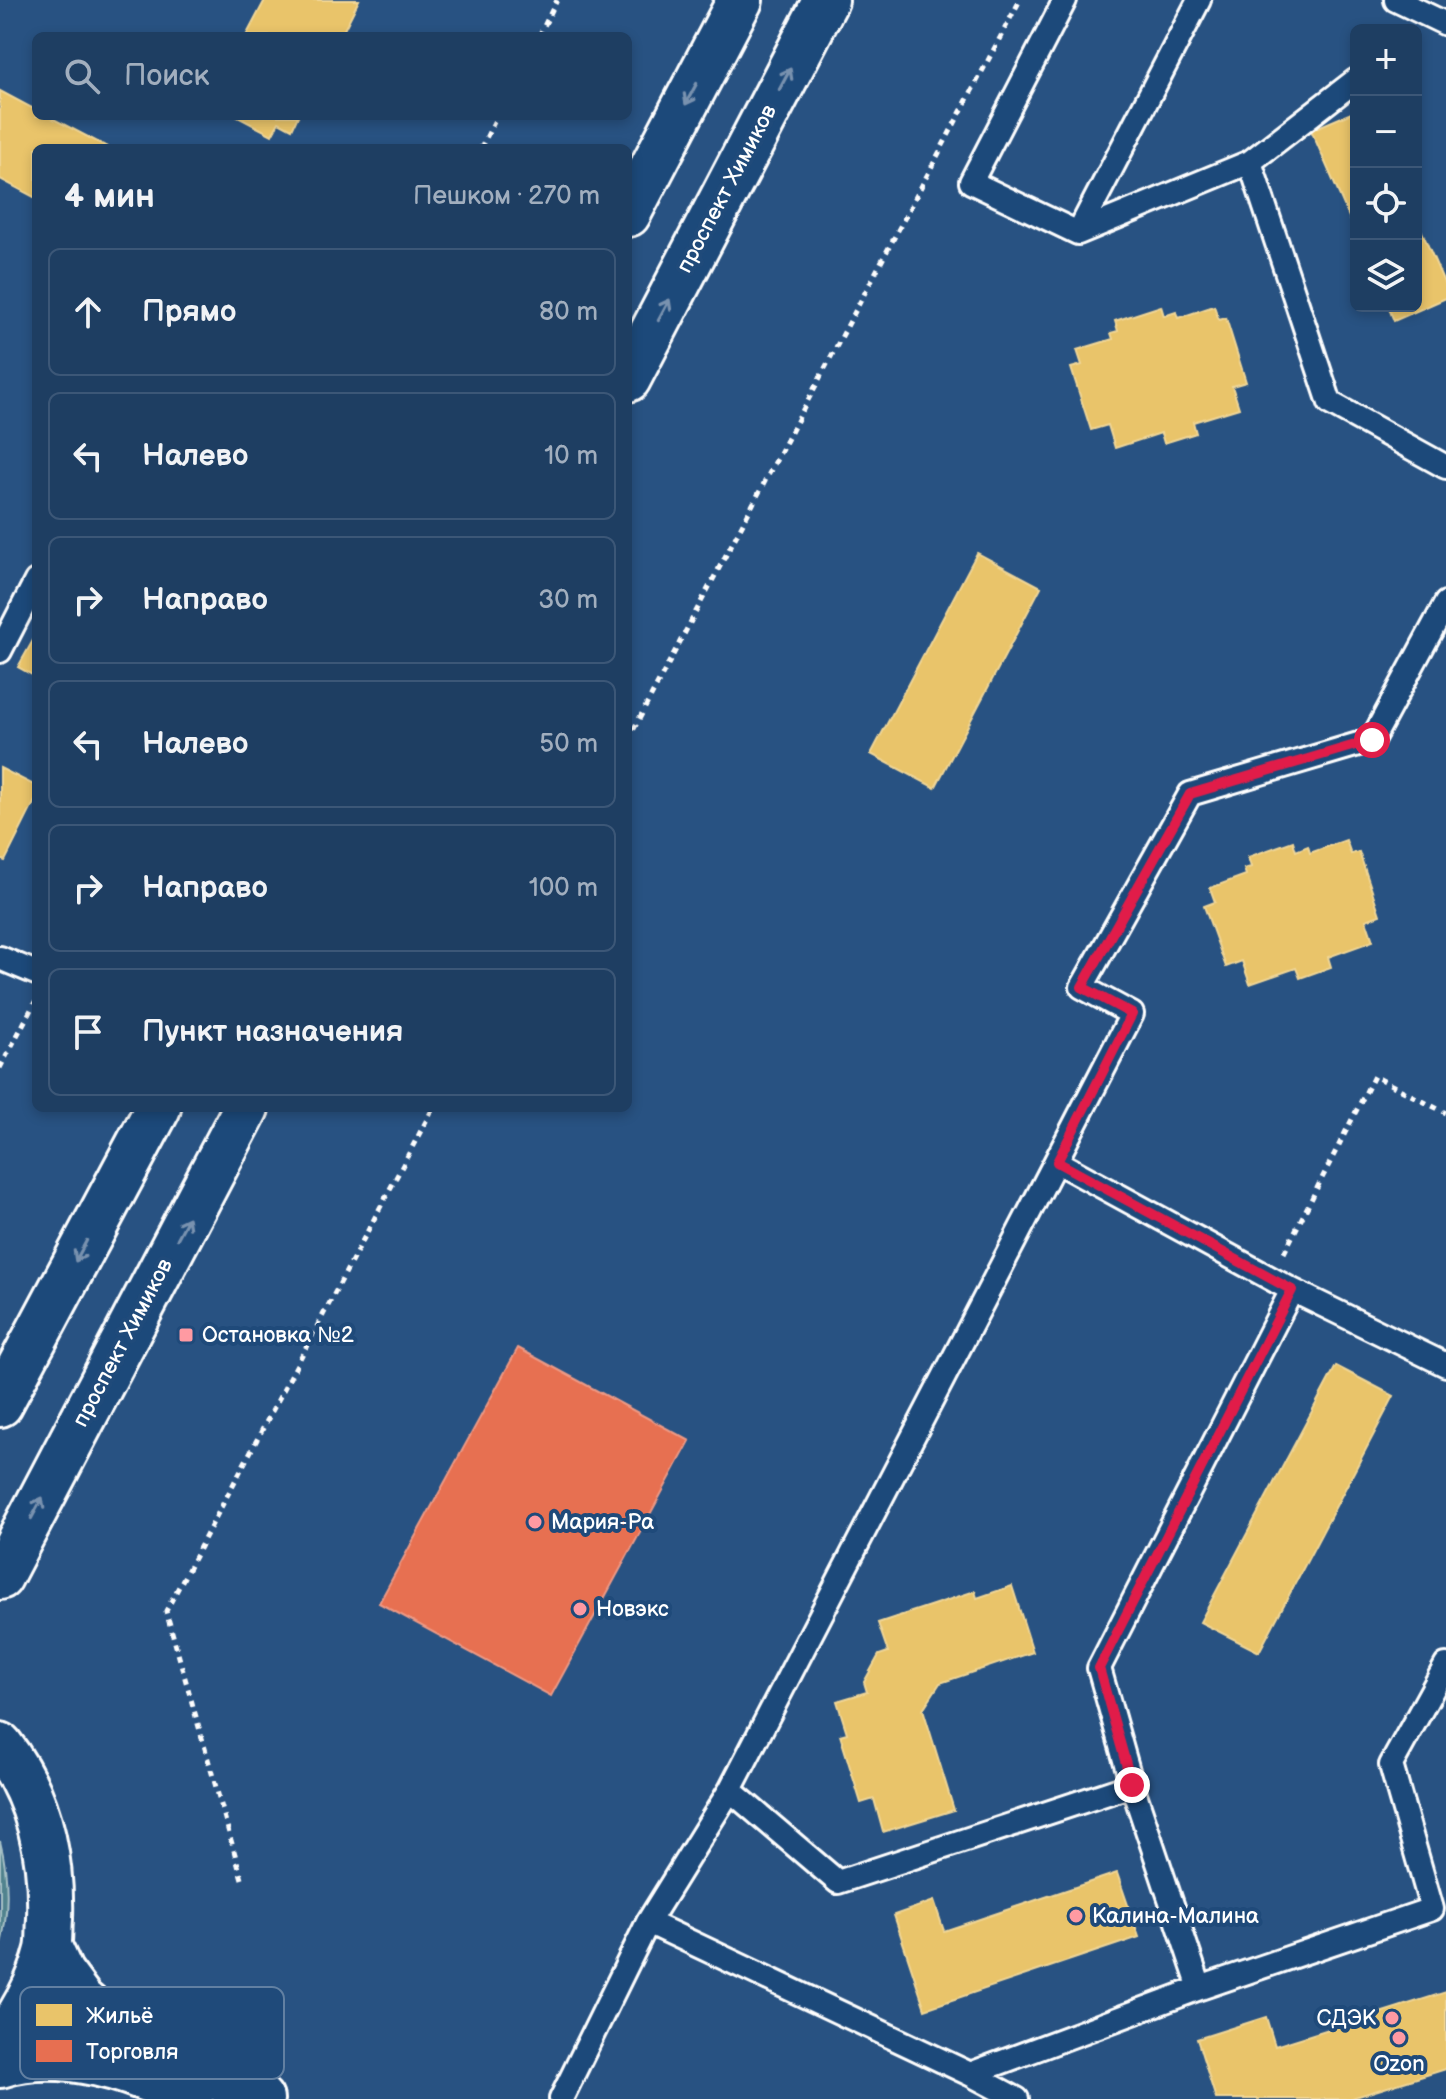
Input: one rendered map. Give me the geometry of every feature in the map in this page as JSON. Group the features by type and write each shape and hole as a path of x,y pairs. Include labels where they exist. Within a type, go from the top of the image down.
{"street":[{"path":"632,206 740,0"},
{"name":"проспект Химиков","path":"632,371 826,0"},
{"path":"0,1404 156,1112"},
{"name":"проспект Химиков","path":"0,1577 244,1112"},
{"path":"0,1745 27,1789 41,1824 49,1864 49,1947 34,1987"},
{"path":"49,1947 71,1987"},
{"path":"0,2043 20,2010"},
{"path":"0,2065 20,2061"},
{"path":"144,2079 190,2099"},
{"path":"221,2079 261,2099"}],"lane":[{"path":"1065,0 971,182 1078,233 1250,162 1350,85"},
{"path":"1078,233 1199,0"},
{"path":"1396,0 1440,21"},
{"path":"1422,30 1440,21"},
{"path":"1250,162 1330,403 1446,467"},
{"path":"0,651 32,589"},
{"path":"561,2099 648,1922 730,1790 1132,1014 1082,987 1190,794 1372,740 1446,603"},
{"path":"0,958 32,971"},
{"path":"1057,1162 1292,1290 1446,1365"},
{"path":"1200,1988 1132,1785 1099,1668 1292,1290"},
{"path":"970,2074 1200,1988 1432,1909 1391,1765 1446,1665"},
{"path":"730,1790 838,1882 1132,1785"},
{"path":"648,1922 1017,2099"}],"path":[{"path":"541,32 557,0"},
{"path":"632,732 1020,0"},
{"path":"483,144 495,120"},
{"path":"0,1068 32,1008"},
{"path":"1271,1278 1374,1076 1446,1113"},
{"path":"242,1879 166,1611 431,1112"}],"green space":[{"path":"0,1841 7,1895 0,1949"}],"building: Жильё":[{"path":"265,0 359,0 343,32 248,32"},
{"path":"0,91 32,108 32,120 56,120 101,144 32,144 32,196 0,179"},
{"path":"1350,114 1350,219 1311,130"},
{"path":"244,120 296,120 292,129 279,122 272,135"},
{"path":"1422,232 1446,287 1446,298 1422,309"},
{"path":"1161,306 1164,316 1176,312 1178,318 1214,306 1219,320 1226,318 1246,382 1232,386 1239,408 1193,422 1196,433 1164,443 1161,433 1115,448 1108,425 1091,430 1071,368 1082,365 1077,350 1113,339 1111,333 1118,331 1115,321"},
{"path":"1390,312 1414,312 1394,321"},
{"path":"977,553 1041,587 935,788 871,754"},
{"path":"32,642 32,675 18,667"},
{"path":"0,768 32,784 32,807 5,861 0,859"},
{"path":"1346,840 1351,854 1359,852 1380,915 1366,920 1373,941 1328,957 1331,967 1300,978 1296,968 1250,984 1242,961 1226,967 1204,906 1215,902 1210,888 1246,875 1244,869 1251,867 1248,857 1293,841 1296,851 1308,846 1310,853"},
{"path":"1336,1366 1394,1396 1259,1652 1200,1622"},
{"path":"1012,1586 1033,1652 940,1683 923,1709 954,1810 883,1832 874,1799 861,1803 840,1735 847,1733 837,1701 867,1692 864,1682 879,1655 888,1652 878,1623 975,1591 977,1598"},
{"path":"1117,1873 1139,1937 925,2009 894,1915 934,1901 944,1931"},
{"path":"1446,1992 1446,2069 1349,2099 1216,2099 1197,2039 1266,2017 1275,2046"}],"building: Торговля":[{"name":"Мария-Ра","path":"518,1348 690,1441 551,1696 379,1603"}],"place":[{"name":"Остановка №2","path":"186,1335"},
{"name":"Мария-Ра","path":"535,1522"},
{"name":"Новэкс","path":"580,1609"},
{"name":"Калина-Малина","path":"1076,1916"},
{"name":"СДЭК","path":"1392,2018"},
{"name":"Ozon","path":"1399,2038"}],"route":[{"path":"1132,1785 1099,1668 1292,1290 1057,1162 1132,1014 1082,987 1190,794 1372,740"}]}
